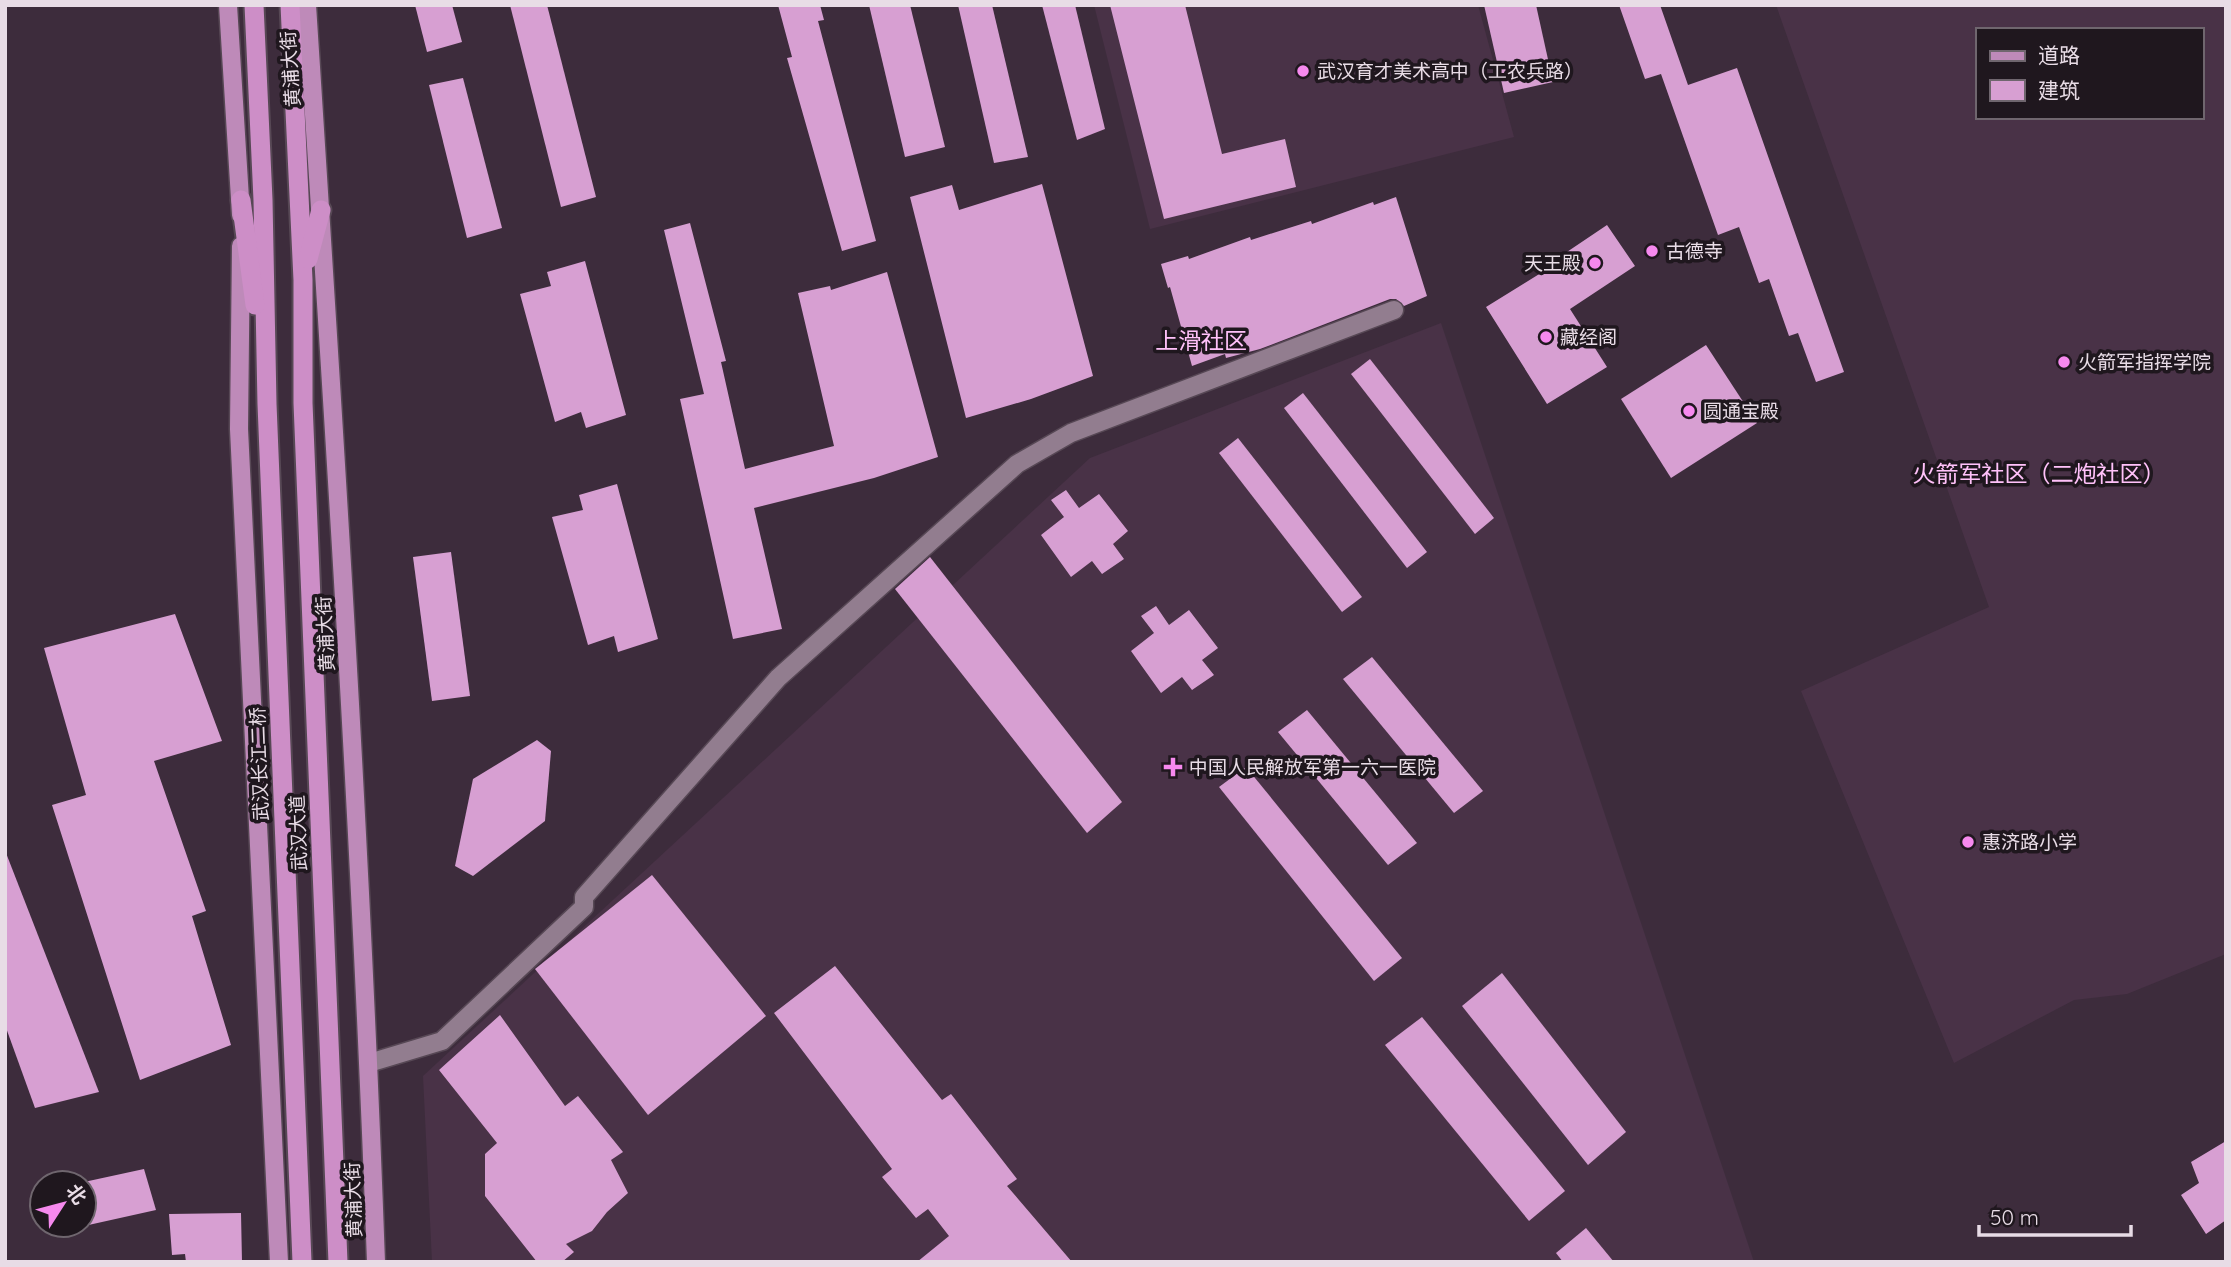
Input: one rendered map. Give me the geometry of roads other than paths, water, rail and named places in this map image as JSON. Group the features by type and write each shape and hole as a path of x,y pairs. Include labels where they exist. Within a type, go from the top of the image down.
{"highway":[{"path":"254,5 264,200 267,404"},
{"path":"290,5 303,280"},
{"path":"241,200 267,404"},
{"path":"303,280 320,210"},
{"name":"武汉大道","path":"303,280 303,403 338,1262"},
{"name":"武汉长江二桥","path":"267,404 302,1262"}],"main road":[{"path":"228,5 241,200 239,429 279,1262"},
{"name":"黄浦大街","path":"307,5 334,400 369,1063 376,1262"}],"street":[{"path":"369,1063 442,1041 584,907 584,897 778,678 1017,464 1070,433 1394,310"}],"place":[{"name":"武汉育才美术高中（工农兵路）","path":"1303,71"},
{"name":"古德寺","path":"1652,251"},
{"name":"天王殿","path":"1595,263"},
{"name":"藏经阁","path":"1546,337"},
{"name":"火箭军指挥学院","path":"2064,362"},
{"name":"圆通宝殿","path":"1689,411"},
{"name":"中国人民解放军第一六一医院","path":"1173,767"},
{"name":"惠济路小学","path":"1968,842"}],"district":[{"name":"上滑社区","path":"1201,341"},
{"name":"火箭军社区（二炮社区）","path":"2039,474"}]}
